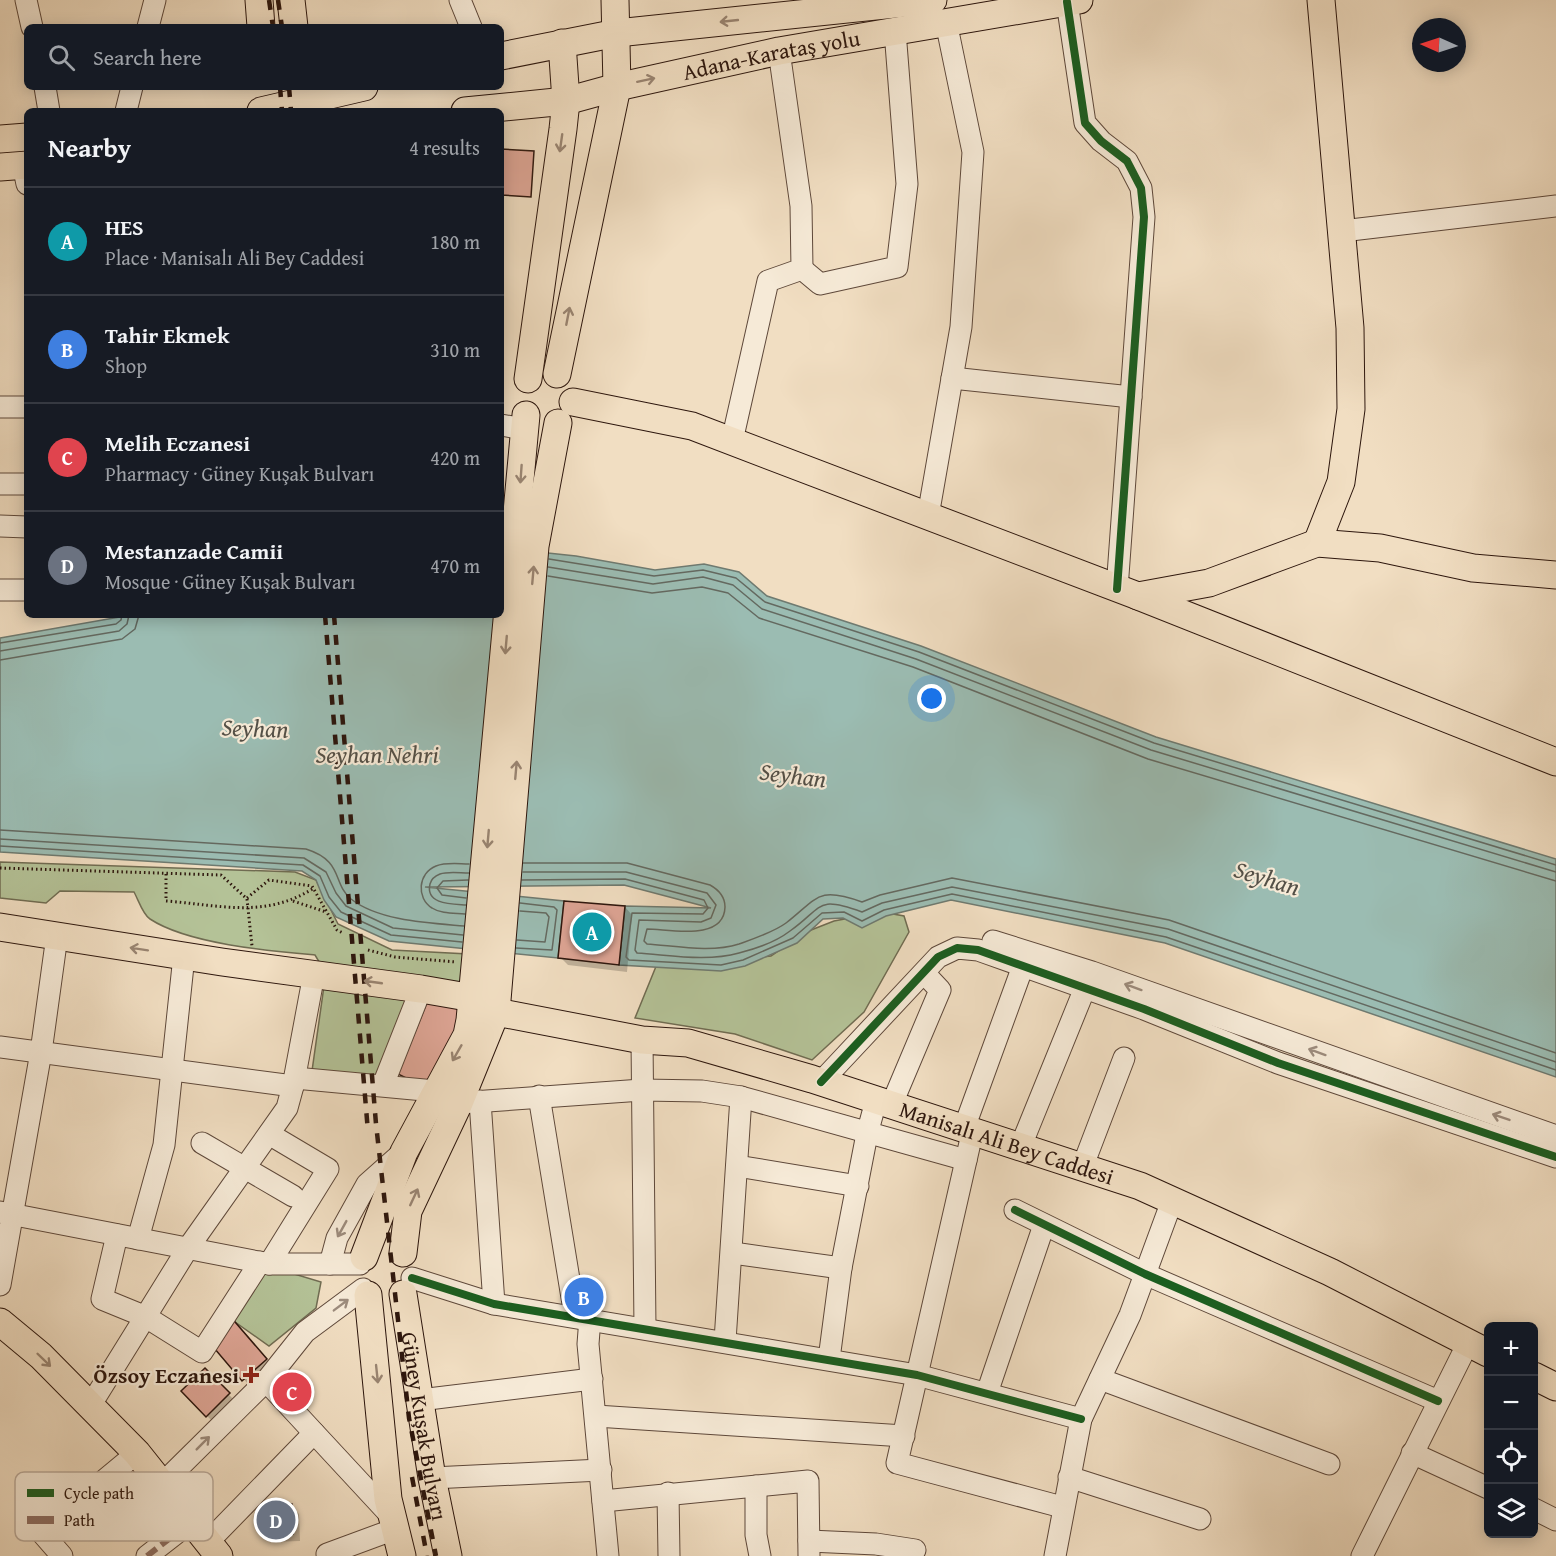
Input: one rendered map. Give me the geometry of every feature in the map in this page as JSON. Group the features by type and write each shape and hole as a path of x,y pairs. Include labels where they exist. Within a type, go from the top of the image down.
{"main road":[{"path":"259,0 261,24"},
{"path":"291,0 294,24"},
{"path":"557,374 617,87 615,0"},
{"path":"1317,543 1341,483 1351,409 1350,328 1321,0"},
{"name":"Adana-Karataş yolu","path":"504,55 617,33 1073,1"},
{"name":"Adana-Karataş yolu","path":"495,108 566,101 617,87 779,51 895,31 940,11"},
{"path":"528,379 566,101 562,43"},
{"path":"264,90 266,108"},
{"path":"270,108 304,93 334,90"},
{"path":"0,139 24,137"},
{"path":"364,1276 404,1152 467,1035 481,956 525,545 517,423 523,385 528,379 542,372 557,374 570,385 566,413 525,545"},
{"path":"517,423 541,425 566,413 692,426 1127,592 1556,762"},
{"path":"1127,592 1209,583 1317,543 1380,548 1473,568 1556,575"},
{"path":"0,927 184,956 421,989 473,998 496,1012"},
{"path":"364,1276 370,1251 387,1247 403,1253 408,1210 470,1102 496,1012 481,956"},
{"name":"Manisalı Ali Bey Caddesi","path":"496,1012 642,1040 688,1043 820,1082 968,1132 1140,1186 1330,1272 1478,1348"},
{"name":"Güney Kuşak Bulvarı","path":"403,1253 408,1260 407,1286 420,1400 432,1479 448,1556"},
{"path":"364,1276 386,1301 407,1286"},
{"name":"Güney Kuşak Bulvarı","path":"364,1276 388,1499 402,1556"},
{"path":"0,1322 41,1356 137,1453 152,1472"},
{"path":"1538,1378 1556,1387"}],"street":[{"path":"149,24 155,0"},
{"path":"460,0 470,24"},
{"path":"31,1 32,24"},
{"path":"1073,1 1085,123 1101,141 1127,161 1141,188 1144,217 1131,397 1127,592"},
{"path":"928,516 961,327 973,153 940,11"},
{"path":"779,51 801,206 802,269 820,284 897,267 907,184 895,31"},
{"path":"46,90 48,108"},
{"path":"127,108 131,90"},
{"path":"1342,231 1556,206"},
{"path":"732,441 768,281 802,269"},
{"path":"952,378 1131,397"},
{"path":"0,407 24,407"},
{"path":"0,484 24,484"},
{"path":"0,526 24,527"},
{"path":"0,590 24,590"},
{"path":"924,973 938,942 959,934 982,938 1092,972 1556,1136"},
{"path":"0,1285 7,1213 41,1052 57,936"},
{"path":"820,1082 938,957 957,948 978,950 1084,988 1278,1063 1556,1157"},
{"path":"138,1239 164,1144 184,956"},
{"path":"1023,966 968,1132 966,1160 897,1463 1062,1507"},
{"path":"828,1359 841,1268 867,1134 940,990 924,973"},
{"path":"90,1406 188,1248 287,1108 314,974"},
{"path":"1020,1148 1084,988"},
{"path":"383,1085 421,989"},
{"path":"642,1040 645,1328"},
{"path":"0,1047 171,1070 294,1082 383,1085 435,1091"},
{"path":"1082,1168 1124,1058"},
{"path":"494,1304 470,1102 642,1090 702,1091 741,1097 966,1160"},
{"path":"539,1096 588,1344 608,1556"},
{"path":"725,1341 741,1097"},
{"path":"117,1235 102,1299 146,1317 202,1352 328,1169 269,1134"},
{"path":"202,1143 293,1196"},
{"path":"330,1264 337,1238 367,1184 404,1152"},
{"path":"737,1166 858,1186"},
{"path":"1055,1556 1062,1507 1081,1419 1130,1315 1172,1201"},
{"path":"1015,1210 1145,1274 1438,1401"},
{"path":"7,1213 264,1263 330,1264 364,1276 305,1332 266,1381 174,1472"},
{"path":"987,1394 1044,1225"},
{"path":"732,1253 841,1268"},
{"path":"407,1286 494,1304 917,1375 1081,1419"},
{"path":"1362,1556 1438,1401 1478,1348"},
{"path":"420,1400 592,1379"},
{"path":"1100,1379 1329,1464"},
{"path":"266,1381 394,1523 327,1554"},
{"path":"596,1416 904,1436"},
{"path":"214,1549 314,1433"},
{"path":"114,1472 137,1453"},
{"path":"1412,1453 1484,1486"},
{"path":"432,1479 601,1470"},
{"path":"1069,1477 1200,1519"},
{"path":"603,1501 808,1481 809,1549 876,1544 915,1550"},
{"path":"756,1486 756,1535 760,1556"},
{"path":"668,1493 669,1556"},
{"path":"1538,1511 1556,1520"},
{"path":"49,1541 62,1556"},
{"path":"147,1556 166,1541"}],"path":[{"path":"0,868 220,875 247,899 253,948"},
{"path":"166,874 166,901 248,909 293,902 314,888"},
{"path":"247,899 269,880 312,886 337,930 343,933"},
{"path":"293,902 328,913"},
{"path":"368,950 395,957 481,956"}],"green space":[{"path":"0,862 295,872 316,880 338,924 392,950 468,954 462,986 321,965 315,955 230,945 185,935 166,928 147,917 134,892 60,891 46,903 0,898"},
{"path":"882,912 904,916 909,932 864,1012 812,1060 735,1034 635,1018 657,964 711,963 771,956 806,932 834,921"},
{"path":"325,979 408,998 387,1082 311,1078"},
{"path":"261,1264 321,1282 316,1308 269,1346 228,1317"}],"water":[{"path":"504,548 576,556 655,570 704,564 739,572 767,596 921,646 1156,737 1556,859 1556,1077 1165,943 951,900 886,916 862,928 843,918 823,919 797,943 745,966 721,971 619,965 625,906 711,908 624,885 425,887 564,901 558,958 389,941 336,917 324,900 316,880 302,871 0,852 0,638 114,618 504,618"}],"building":[{"path":"504,149 534,151 531,197 504,195"},
{"path":"564,901 625,906 619,965 558,958"},
{"path":"430,995 465,1013 426,1088 398,1074"},
{"path":"229,1315 267,1359 242,1381 209,1342"},
{"path":"205,1368 230,1393 206,1417 181,1391"},
{"path":"292,1504 293,1534 261,1535 260,1505"}],"railway":[{"path":"269,0 273,24"},
{"path":"278,0 282,24"},
{"path":"280,90 282,108"},
{"path":"289,90 291,108"},
{"path":"325,618 368,1132"},
{"path":"334,618 376,1124 409,1418 436,1556"},
{"path":"412,1477 427,1556"}],"marked path":[{"path":"147,1556 166,1541"}],"cycle path":[{"path":"1067,2 1085,123 1101,141 1127,161 1141,188 1144,217 1117,589"},
{"path":"821,1082 938,957 957,948 978,950 1144,1009 1278,1063 1556,1157"},
{"path":"1015,1210 1145,1274 1438,1401"},
{"path":"412,1278 494,1304 917,1375 1081,1419"}],"place":[{"name":"HES","path":"592,932"},
{"name":"Tahir Ekmek","path":"584,1297"},
{"name":"Özsoy Eczanesi","path":"251,1375"},
{"name":"Melih Eczanesi","path":"292,1392"},
{"name":"Mestanzade Camii","path":"276,1520"}],"water label":[{"name":"Seyhan","path":"255,728"},
{"name":"Seyhan Nehri","path":"377,754"},
{"name":"Seyhan","path":"793,775"},
{"name":"Seyhan","path":"1267,878"}]}
